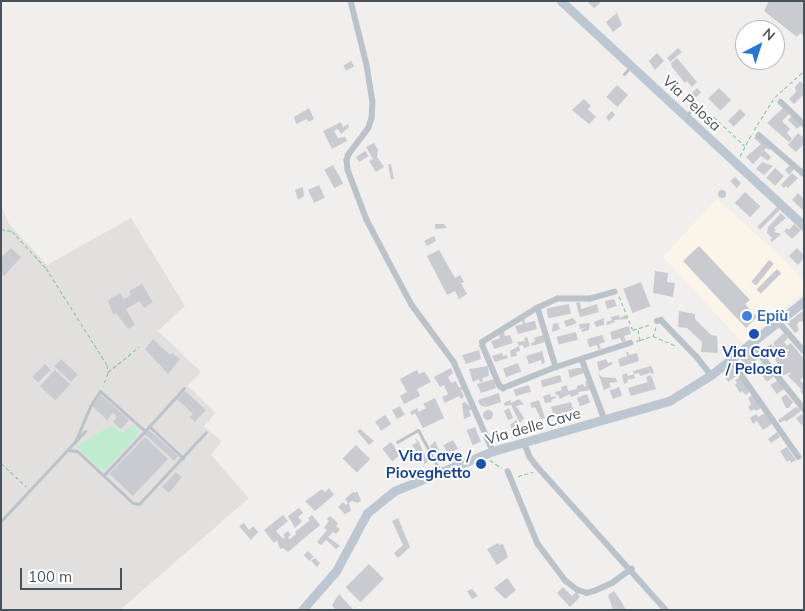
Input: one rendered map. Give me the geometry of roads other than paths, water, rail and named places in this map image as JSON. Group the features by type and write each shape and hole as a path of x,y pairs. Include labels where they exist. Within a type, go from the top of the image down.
{"street":[{"path":"351,1 367,65 373,101 372,118 369,128 349,155 347,160 348,170 367,220 386,258 412,306 454,362 493,451"},
{"name":"Via Pelosa","path":"561,1 804,226"},
{"path":"781,102 804,124"},
{"path":"760,135 804,174"},
{"path":"615,292 590,299 558,299 538,308 483,342 500,386 503,388 556,366 630,343"},
{"name":"Via delle Cave","path":"302,610 336,571 360,523 371,509 394,491 493,451 669,400 711,375 804,301"},
{"path":"538,308 556,366"},
{"path":"657,321 661,320 697,356 711,375"},
{"path":"777,322 804,351"},
{"path":"751,343 804,409"},
{"path":"582,359 605,420"},
{"path":"731,360 799,457"},
{"path":"524,442 530,457 536,465 666,610"},
{"path":"508,471 538,544 566,581 578,590 587,593 612,583 631,570"}],"lane":[{"path":"624,74 631,64"},
{"path":"685,116 692,109"},
{"path":"768,314 777,322"},
{"path":"104,475 184,388"},
{"path":"75,442 90,406 100,391 145,431"},
{"path":"149,426 183,458"},
{"path":"397,442 418,430 440,471"},
{"path":"1,521 85,431"},
{"path":"68,450 78,451 133,503 139,504 206,432"}],"place":[{"name":"Epiù","path":"747,316"},
{"name":"Via Cave / Pelosa","path":"754,334"},
{"name":"Via Cave / Pioveghetto","path":"481,464"}]}
